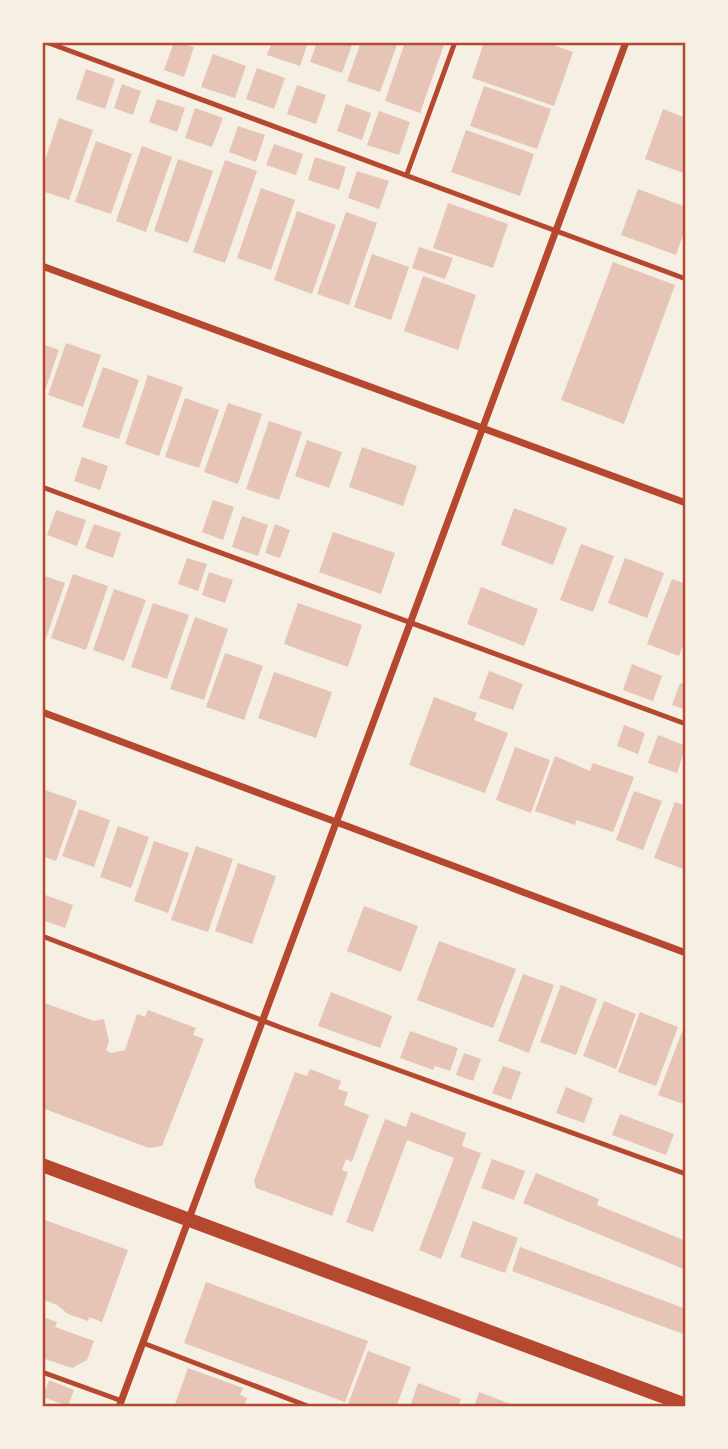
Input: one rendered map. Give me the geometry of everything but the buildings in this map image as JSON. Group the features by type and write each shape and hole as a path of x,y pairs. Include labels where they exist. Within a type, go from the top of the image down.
{"main road":[{"path":"42,1165 686,1405"}],"street":[{"path":"120,1404 626,42"},
{"path":"42,266 686,503"},
{"path":"42,712 686,953"}],"lane":[{"path":"46,42 686,279"},
{"path":"407,174 455,42"},
{"path":"42,487 686,724"},
{"path":"42,936 263,1020 686,1174"},
{"path":"143,1343 310,1407"},
{"path":"42,1372 120,1404"}]}
